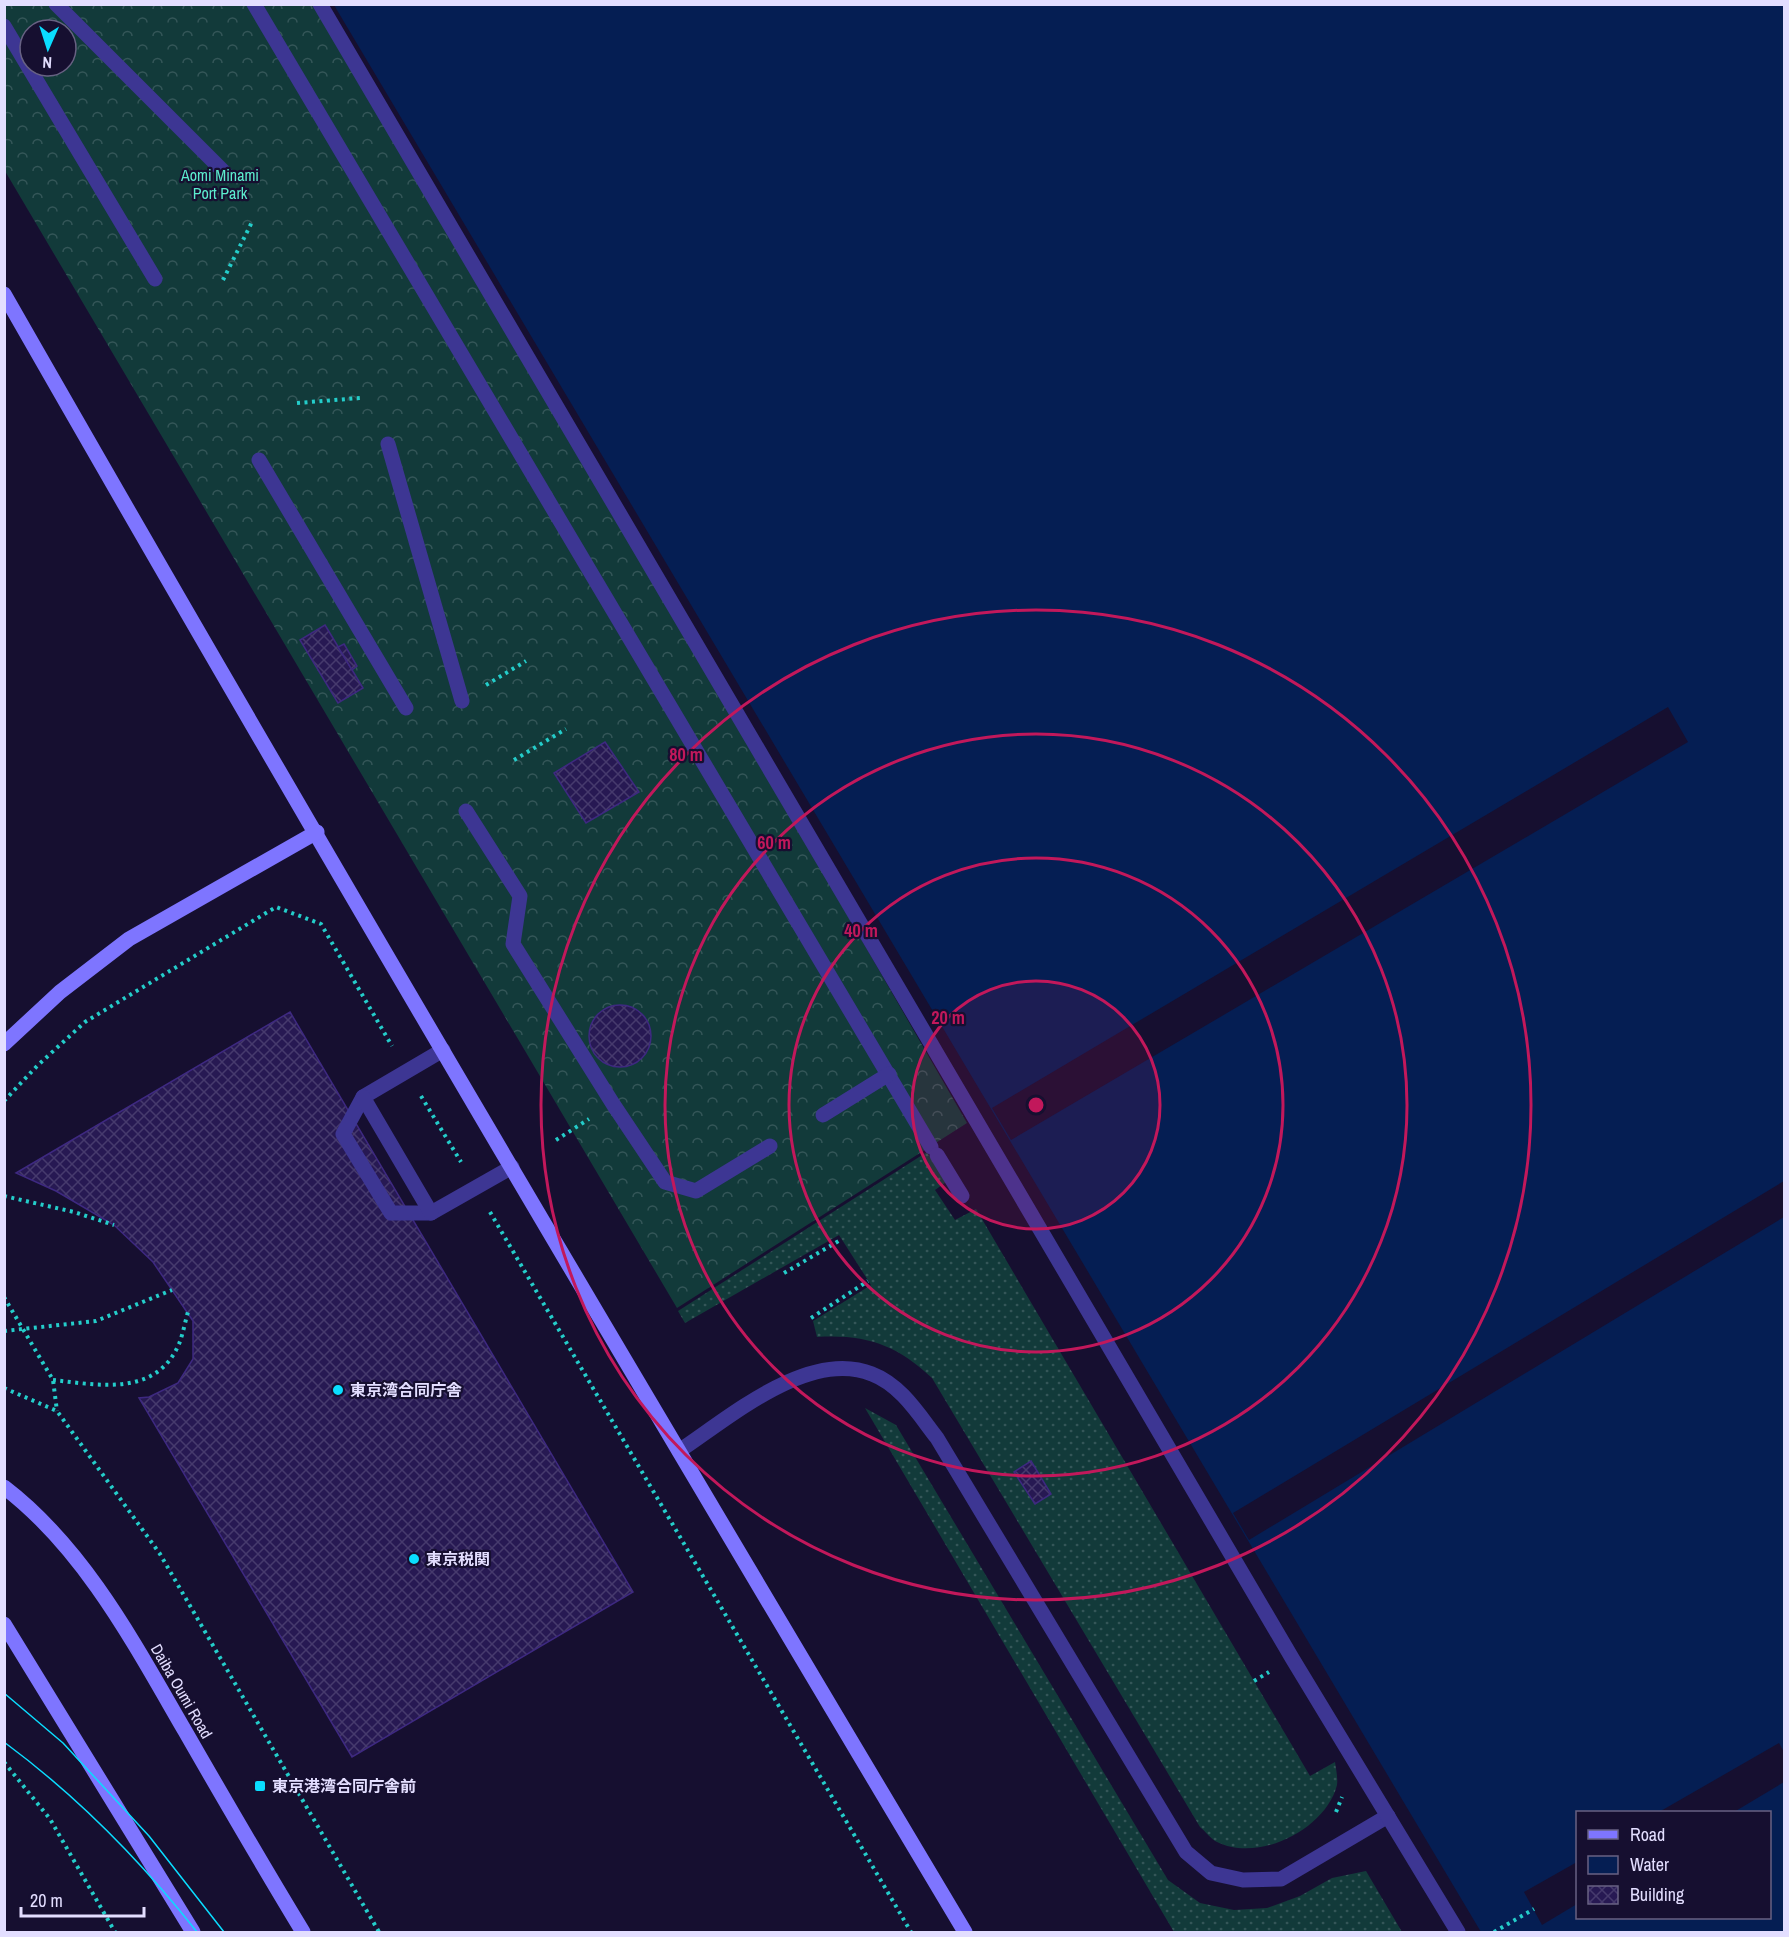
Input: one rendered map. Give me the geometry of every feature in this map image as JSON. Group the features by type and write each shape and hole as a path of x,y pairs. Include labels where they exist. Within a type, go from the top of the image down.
{"street":[{"path":"56,4 225,173"},
{"path":"254,4 962,1196"},
{"path":"321,4 1458,1932"},
{"path":"4,26 155,279"},
{"path":"4,294 164,575 965,1932"},
{"path":"388,444 462,701"},
{"path":"259,460 406,708"},
{"path":"466,812 520,896 513,944 613,1104 665,1182 696,1191 770,1146"},
{"path":"4,1044 60,992 129,939 316,832"},
{"path":"443,1050 363,1097 343,1134 391,1213 431,1213 512,1167"},
{"path":"822,1115 889,1074"},
{"path":"363,1097 431,1213"},
{"path":"679,1451 742,1408 795,1377 834,1367 872,1374 904,1396 937,1438 1186,1852 1210,1872 1243,1880 1281,1879 1388,1816"},
{"name":"Daiba Oumi Road","path":"4,1487 18,1497 79,1560 145,1662 303,1932"},
{"path":"4,1624 193,1932"}],"path":[{"path":"223,280 253,220"},
{"path":"297,403 360,398"},
{"path":"482,688 526,661"},
{"path":"514,760 566,729"},
{"path":"4,1101 37,1066 85,1022 276,907 321,924 911,1932"},
{"path":"556,1140 613,1104"},
{"path":"4,1196 74,1212 114,1225"},
{"path":"784,1274 842,1239"},
{"path":"811,1318 868,1281"},
{"path":"4,1331 96,1321 172,1290"},
{"path":"4,1297 53,1380 57,1411 160,1554 380,1932"},
{"path":"53,1380 100,1385 130,1384 157,1373 178,1345 188,1312"},
{"path":"4,1388 57,1411"},
{"path":"4,1762 50,1819 115,1932"},
{"path":"1494,1932 1534,1909"}],"green space":[{"name":"Aomi Minami Port Park","path":"5,5 323,5 967,1123 677,1308 5,171"},
{"path":"927,1152 946,1182 935,1190 955,1220 976,1209 1310,1776 1335,1762 1337,1785 1330,1801 1320,1815 1289,1838 1271,1845 1252,1848 1234,1847 1215,1841 1200,1827 932,1378 906,1357 880,1344 851,1338 817,1337 813,1321 871,1285 839,1235 685,1323 678,1311"},
{"path":"865,1408 896,1425 1168,1880 1200,1903 1234,1910 1267,1908 1300,1896 1332,1878 1366,1871 1402,1932 1174,1932"}],"water":[{"path":"334,5 1784,5 1784,1932 1481,1932"}],"pier":[{"path":"1668,707 1688,742 1011,1140 992,1108"},
{"path":"1784,1181 1784,1217 1249,1540 1233,1513"},
{"path":"1779,1743 1784,1752 1784,1782 1736,1811 1661,1811"},
{"path":"1576,1863 1576,1905 1542,1925 1524,1892"}],"building":[{"path":"325,625 363,688 338,703 300,640"},
{"path":"344,644 357,666 352,670 338,647"},
{"path":"605,742 639,792 586,823 554,773"},
{"path":"620,1005 637,1010 642,1014 646,1019 651,1036 646,1053 642,1058 637,1062 620,1067 603,1062 598,1058 594,1053 589,1036 594,1019 598,1014 603,1010"},
{"name":"東京湾合同庁舎","path":"290,1012 633,1592 352,1757 139,1398 149,1397 178,1383 193,1359 193,1321 153,1262 114,1225 56,1191 16,1173"},
{"path":"1031,1461 1051,1494 1035,1504 1014,1472"}],"tram line":[{"path":"4,1693 63,1743 149,1836 224,1932"},
{"path":"4,1742 57,1784 107,1831 131,1855 197,1932"}],"place":[{"name":"東京湾合同庁舎","path":"338,1390"},
{"name":"東京税関","path":"414,1559"},
{"name":"東京港湾合同庁舎前","path":"260,1786"}]}
